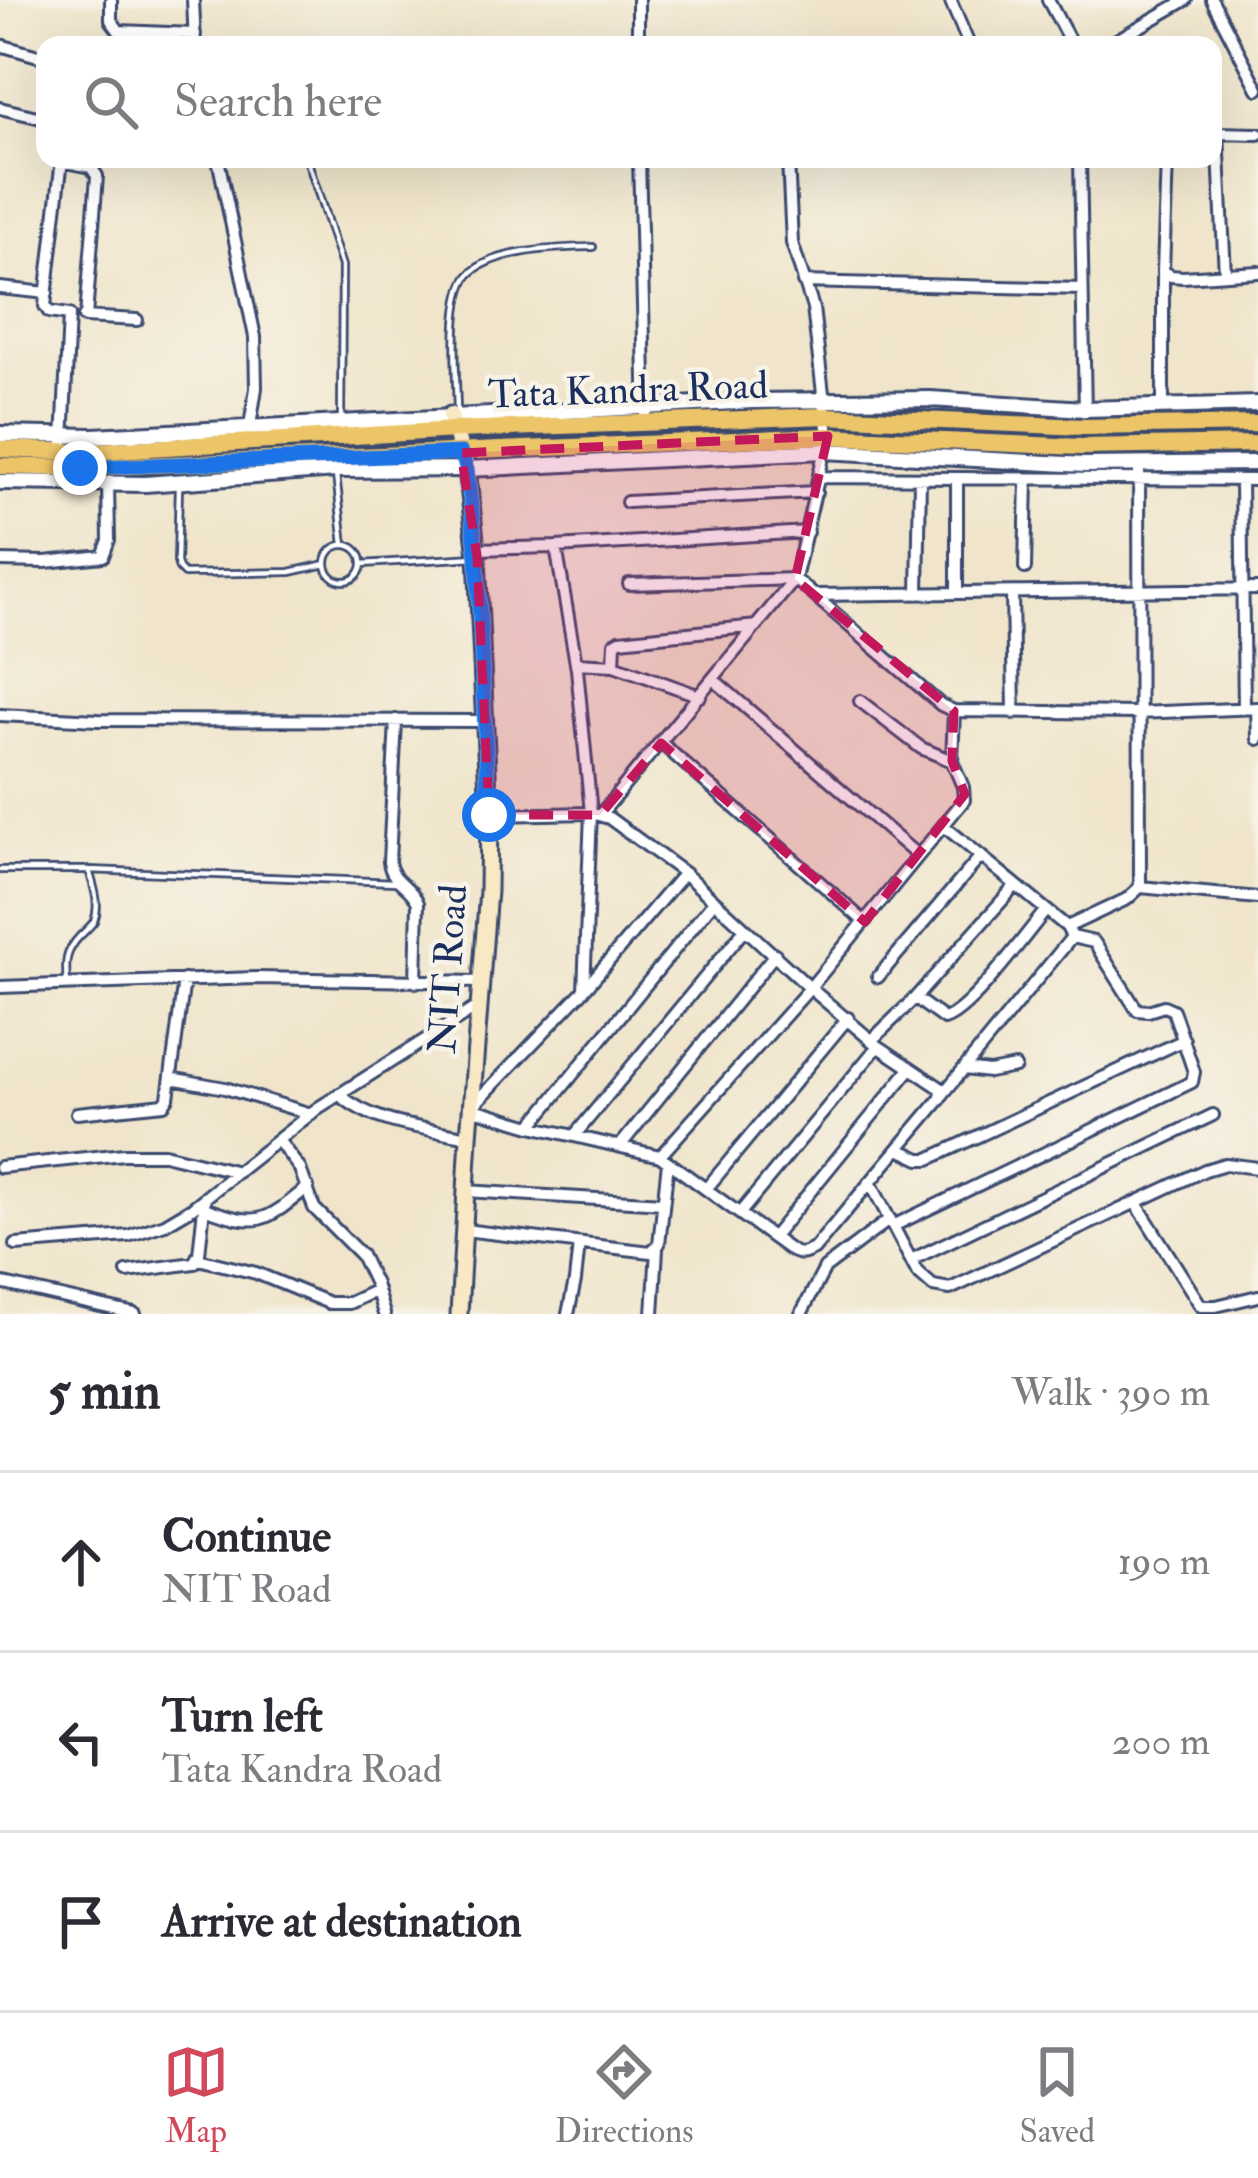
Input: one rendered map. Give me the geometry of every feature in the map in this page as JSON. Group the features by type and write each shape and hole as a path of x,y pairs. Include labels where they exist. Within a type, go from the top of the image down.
{"main road":[{"name":"Tata Kandra Road","path":"0,449 454,420 825,408 1258,424"},
{"name":"NIT Road","path":"454,420 476,553 489,815 459,1314"},
{"name":"Tata Kandra Road","path":"0,466 464,461 826,444 1258,444"}],"street":[{"path":"111,0 111,20 118,31 166,36"},
{"path":"193,0 195,36"},
{"path":"638,0 638,36"},
{"path":"1048,0 1064,36"},
{"path":"1124,36 1186,0"},
{"path":"1212,0 1258,89"},
{"path":"951,2 965,36"},
{"path":"0,45 36,55"},
{"path":"0,108 36,117"},
{"path":"1222,133 1258,134"},
{"path":"61,168 46,310 137,320"},
{"path":"86,317 97,176 92,168"},
{"path":"220,168 255,337 256,388 250,426"},
{"path":"639,168 647,415"},
{"path":"595,814 661,743 795,579 826,444 812,308 792,243 788,168"},
{"path":"1080,168 1084,418 1163,406 1258,404"},
{"path":"1163,406 1166,168"},
{"path":"1218,168 1225,274"},
{"path":"1163,272 1183,277 1258,272"},
{"path":"803,282 1082,289"},
{"path":"0,288 47,293"},
{"path":"63,443 69,315"},
{"path":"0,434 63,443 93,436 250,426 454,420"},
{"path":"826,444 1258,480"},
{"path":"819,477 1028,479 1258,463"},
{"path":"0,482 179,482 336,464"},
{"path":"684,873 584,990 471,1108 664,1159 798,1255 814,1249 899,1149 1070,932 1140,887 1139,472"},
{"path":"918,594 920,478"},
{"path":"956,593 957,479"},
{"path":"1025,568 1028,479"},
{"path":"1241,480 1258,739"},
{"path":"0,561 103,556 109,540 108,483"},
{"path":"627,502 816,492"},
{"path":"476,553 807,532"},
{"path":"556,547 595,814 584,990"},
{"path":"628,584 795,579 941,705 954,711 1253,708"},
{"path":"816,595 1251,590"},
{"path":"1012,592 1013,713"},
{"path":"614,665 617,640 757,626"},
{"path":"576,663 614,665 700,696"},
{"path":"713,679 918,856"},
{"path":"860,701 921,748 952,761"},
{"path":"653,1314 664,1159 964,800 952,761 954,711"},
{"path":"0,715 98,720 483,721"},
{"path":"396,720 388,862 390,872 418,903 416,982"},
{"path":"661,743 865,922"},
{"path":"489,815 595,814 684,873 810,988 943,1094"},
{"path":"801,1314 825,1268 891,1222 1188,1085 1194,1077 1173,1010 1164,1006 1137,1010 1094,942 1070,932 944,826"},
{"path":"878,977 981,856"},
{"path":"740,1213 875,1043 1016,885"},
{"path":"1140,887 1258,898"},
{"path":"531,1126 714,901"},
{"path":"915,998 944,1019 952,1018 1046,910"},
{"path":"574,1136 745,929"},
{"path":"620,1146 776,954"},
{"path":"0,987 256,978 482,982"},
{"path":"77,1113 164,1105 184,980"},
{"path":"16,1245 103,1240 150,1231 205,1203 310,1114 480,1005"},
{"path":"706,1189 848,1018"},
{"path":"899,1149 929,1159 1184,1040"},
{"path":"964,1069 989,1072 1015,1067"},
{"path":"773,1237 910,1069"},
{"path":"171,1078 225,1088 310,1114"},
{"path":"339,1094 370,1115 469,1137"},
{"path":"911,1260 1213,1115"},
{"path":"278,1140 300,1169 310,1202 361,1255 384,1314"},
{"path":"0,1167 164,1154 238,1172"},
{"path":"870,1182 922,1279 950,1289 1217,1166 1258,1168"},
{"path":"205,1203 238,1220 262,1220 308,1187"},
{"path":"466,1191 663,1203"},
{"path":"198,1259 205,1203"},
{"path":"1136,1203 1201,1306 1258,1296"},
{"path":"464,1230 657,1250"},
{"path":"568,1314 579,1244"},
{"path":"127,1272 198,1259 256,1273 329,1303 349,1303 376,1290"},
{"path":"0,1283 135,1314"}],"lane":[{"path":"310,168 342,266 341,421"},
{"path":"454,420 457,315 465,280 488,263 518,254 593,247"},
{"path":"336,464 344,545"},
{"path":"179,482 177,562 184,574 290,572 326,564"},
{"path":"344,545 355,549 362,565 352,579 340,580 330,575 326,564 329,553 344,545"},
{"path":"362,565 476,553"},
{"path":"67,983 68,950 94,922 96,896 89,869"},
{"path":"0,870 89,869 398,882"}],"highlighted area":[{"path":"828,436 795,579 954,711 952,761 965,794 865,922 661,743 600,815 489,815 477,556 461,453"}],"route":[{"path":"80,468 461,453 477,556 489,815"}]}
